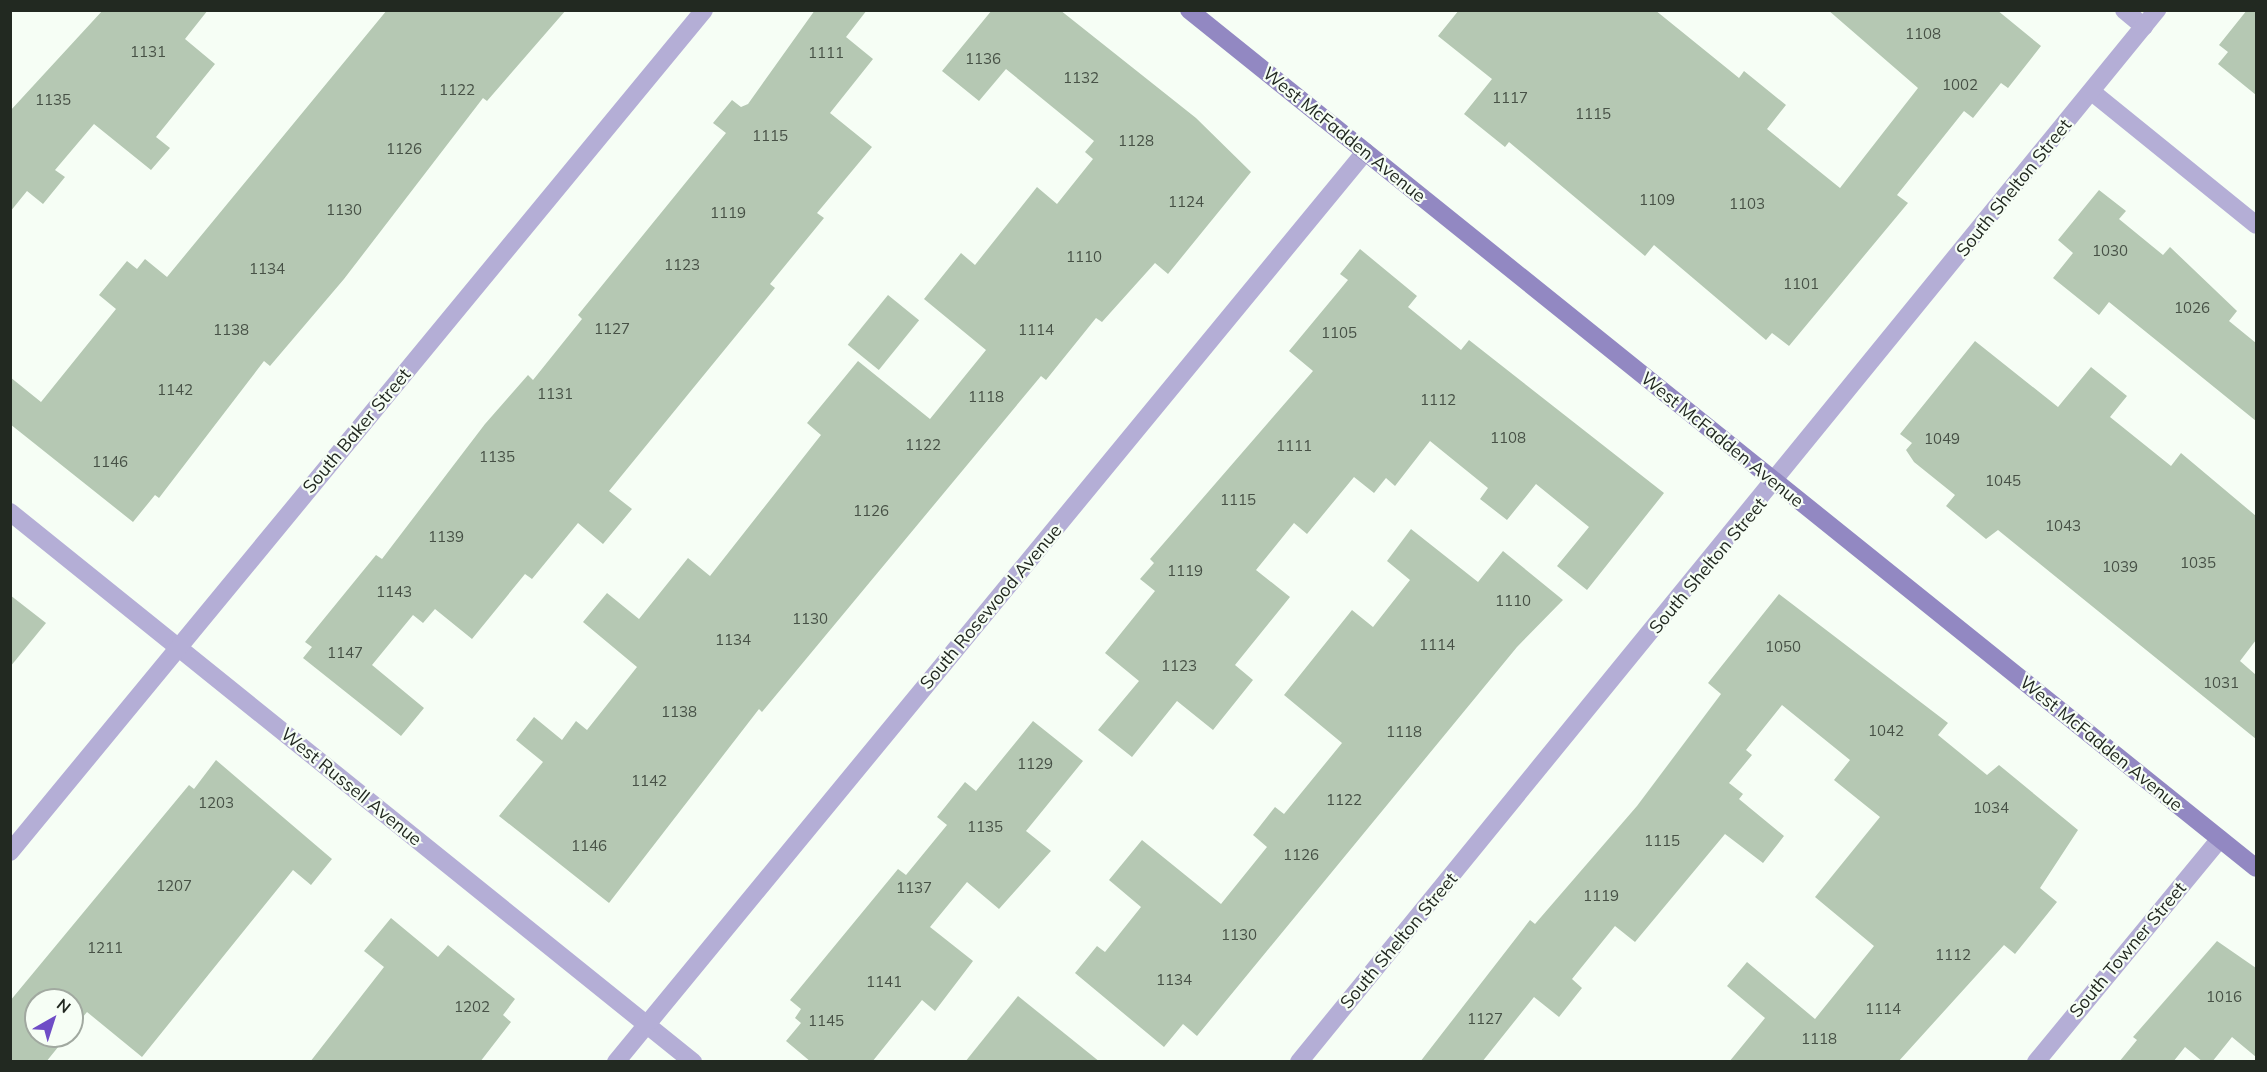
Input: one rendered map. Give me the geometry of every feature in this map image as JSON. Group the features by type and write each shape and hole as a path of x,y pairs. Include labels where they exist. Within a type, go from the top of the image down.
{"street":[{"name":"South Baker Street","path":"10,852 704,10"},
{"name":"West McFadden Avenue","path":"1189,10 2256,868"},
{"path":"2124,10 2144,27"},
{"name":"South Shelton Street","path":"1299,1062 1777,483 2157,10"},
{"path":"2092,92 2256,225"},
{"name":"South Rosewood Avenue","path":"616,1062 1365,152"},
{"name":"West Russell Avenue","path":"10,512 693,1062"},
{"name":"South Towner Street","path":"2036,1062 2220,839"}],"building":[{"path":"103,10 208,10 185,39 215,64 156,137 170,148 151,170 94,124 55,170 65,177 43,204 27,191 10,212 10,111"},
{"path":"387,10 566,10 487,101 483,98 344,279 270,366 264,361 159,498 155,495 133,522 10,424 10,377 41,402 116,309 99,295 127,261 137,269 145,259 167,277"},
{"path":"815,10 867,10 846,37 873,59 830,113 872,147 817,213 824,218 770,284 775,288 609,491 632,509 603,544 578,523 532,579 525,574 472,639 435,609 423,623 413,615 372,665 424,708 401,736 303,658 312,647 305,642 376,555 382,559 485,424 528,375 533,380 582,319 578,315 726,133 713,123 732,100 741,107 748,104"},
{"path":"992,10 1060,10 1196,118 1251,172 1168,274 1155,263 1102,322 1096,318 1046,380 1041,376 762,712 759,709 609,903 499,816 543,762 516,740 534,717 562,740 576,721 587,730 637,667 583,622 607,593 639,619 688,558 710,576 821,435 807,423 858,361 930,419 986,350 924,299 961,253 975,265 1037,187 1057,204 1093,159 1085,152 1094,141 1006,69 979,101 942,71"},
{"path":"1459,10 1655,10 1739,78 1744,71 1786,105 1767,129 1840,188 1918,88 1828,10 1997,10 2041,46 2008,88 2001,83 1973,118 1964,111 1897,195 1908,203 1789,346 1772,333 1766,340 1654,245 1645,256 1509,142 1505,147 1464,114 1492,79 1438,36"},
{"path":"2247,10 2256,10 2256,95 2218,64 2228,52 2219,45"},
{"path":"2099,190 2126,211 2119,219 2163,255 2170,247 2237,311 2229,321 2256,343 2256,421 2109,302 2099,315 2053,278 2073,253 2058,240"},
{"path":"1360,249 1417,296 1408,307 1461,350 1469,340 1664,493 1587,590 1557,566 1589,527 1536,484 1507,520 1480,499 1488,488 1430,441 1395,486 1386,478 1374,493 1354,477 1307,534 1294,523 1256,570 1290,597 1235,665 1253,680 1213,730 1177,701 1132,757 1098,730 1139,681 1105,653 1155,591 1140,579 1154,563 1150,559 1313,371 1289,351 1348,280 1340,274"},
{"path":"888,295 919,320 879,370 848,345"},
{"path":"1975,341 2058,407 2091,367 2127,396 2110,417 2171,466 2181,453 2256,516 2256,640 2240,661 2256,675 2256,739 1998,530 1986,539 1946,506 1955,495 1914,462 1906,450 1912,443 1900,434"},
{"path":"1411,529 1478,582 1503,551 1563,600 1517,647 1197,1036 1183,1024 1164,1047 1075,973 1097,946 1105,952 1141,907 1109,880 1142,840 1221,904 1267,847 1253,835 1275,807 1284,814 1342,743 1284,695 1352,610 1373,627 1410,580 1387,561"},
{"path":"1779,594 1948,723 1938,735 1987,775 1999,765 2078,830 2040,888 2057,902 2015,954 2004,945 1898,1062 1729,1062 1765,1018 1727,986 1747,962 1815,1019 1874,946 1815,897 1880,817 1834,780 1850,760 1782,705 1746,750 1752,755 1729,783 1743,794 1739,799 1784,836 1763,863 1725,834 1635,942 1615,926 1572,979 1582,988 1559,1017 1534,997 1482,1062 1420,1062 1530,920 1535,924 1637,806 1721,694 1708,683"},
{"path":"10,595 46,623 10,667"},
{"path":"1033,721 1083,761 1026,831 1051,851 999,909 967,882 930,927 973,961 935,1011 922,1000 872,1062 811,1062 786,1041 801,1023 795,1018 801,1009 790,1000 898,869 906,875 947,825 937,817 965,782 976,791"},
{"path":"216,760 332,859 311,885 293,870 142,1057 87,1012 84,1016 84,988 24,988 24,1048 57,1048 46,1062 10,1062 10,1001 189,785 194,789"},
{"path":"391,918 438,957 448,945 515,999 503,1015 511,1022 480,1062 310,1062 384,967 364,951"},
{"path":"2217,941 2256,968 2256,1057 2232,1037 2212,1062 2203,1062 2185,1047 2173,1062 2119,1062 2137,1040 2133,1037"},
{"path":"1018,996 1100,1062 965,1062"}]}
